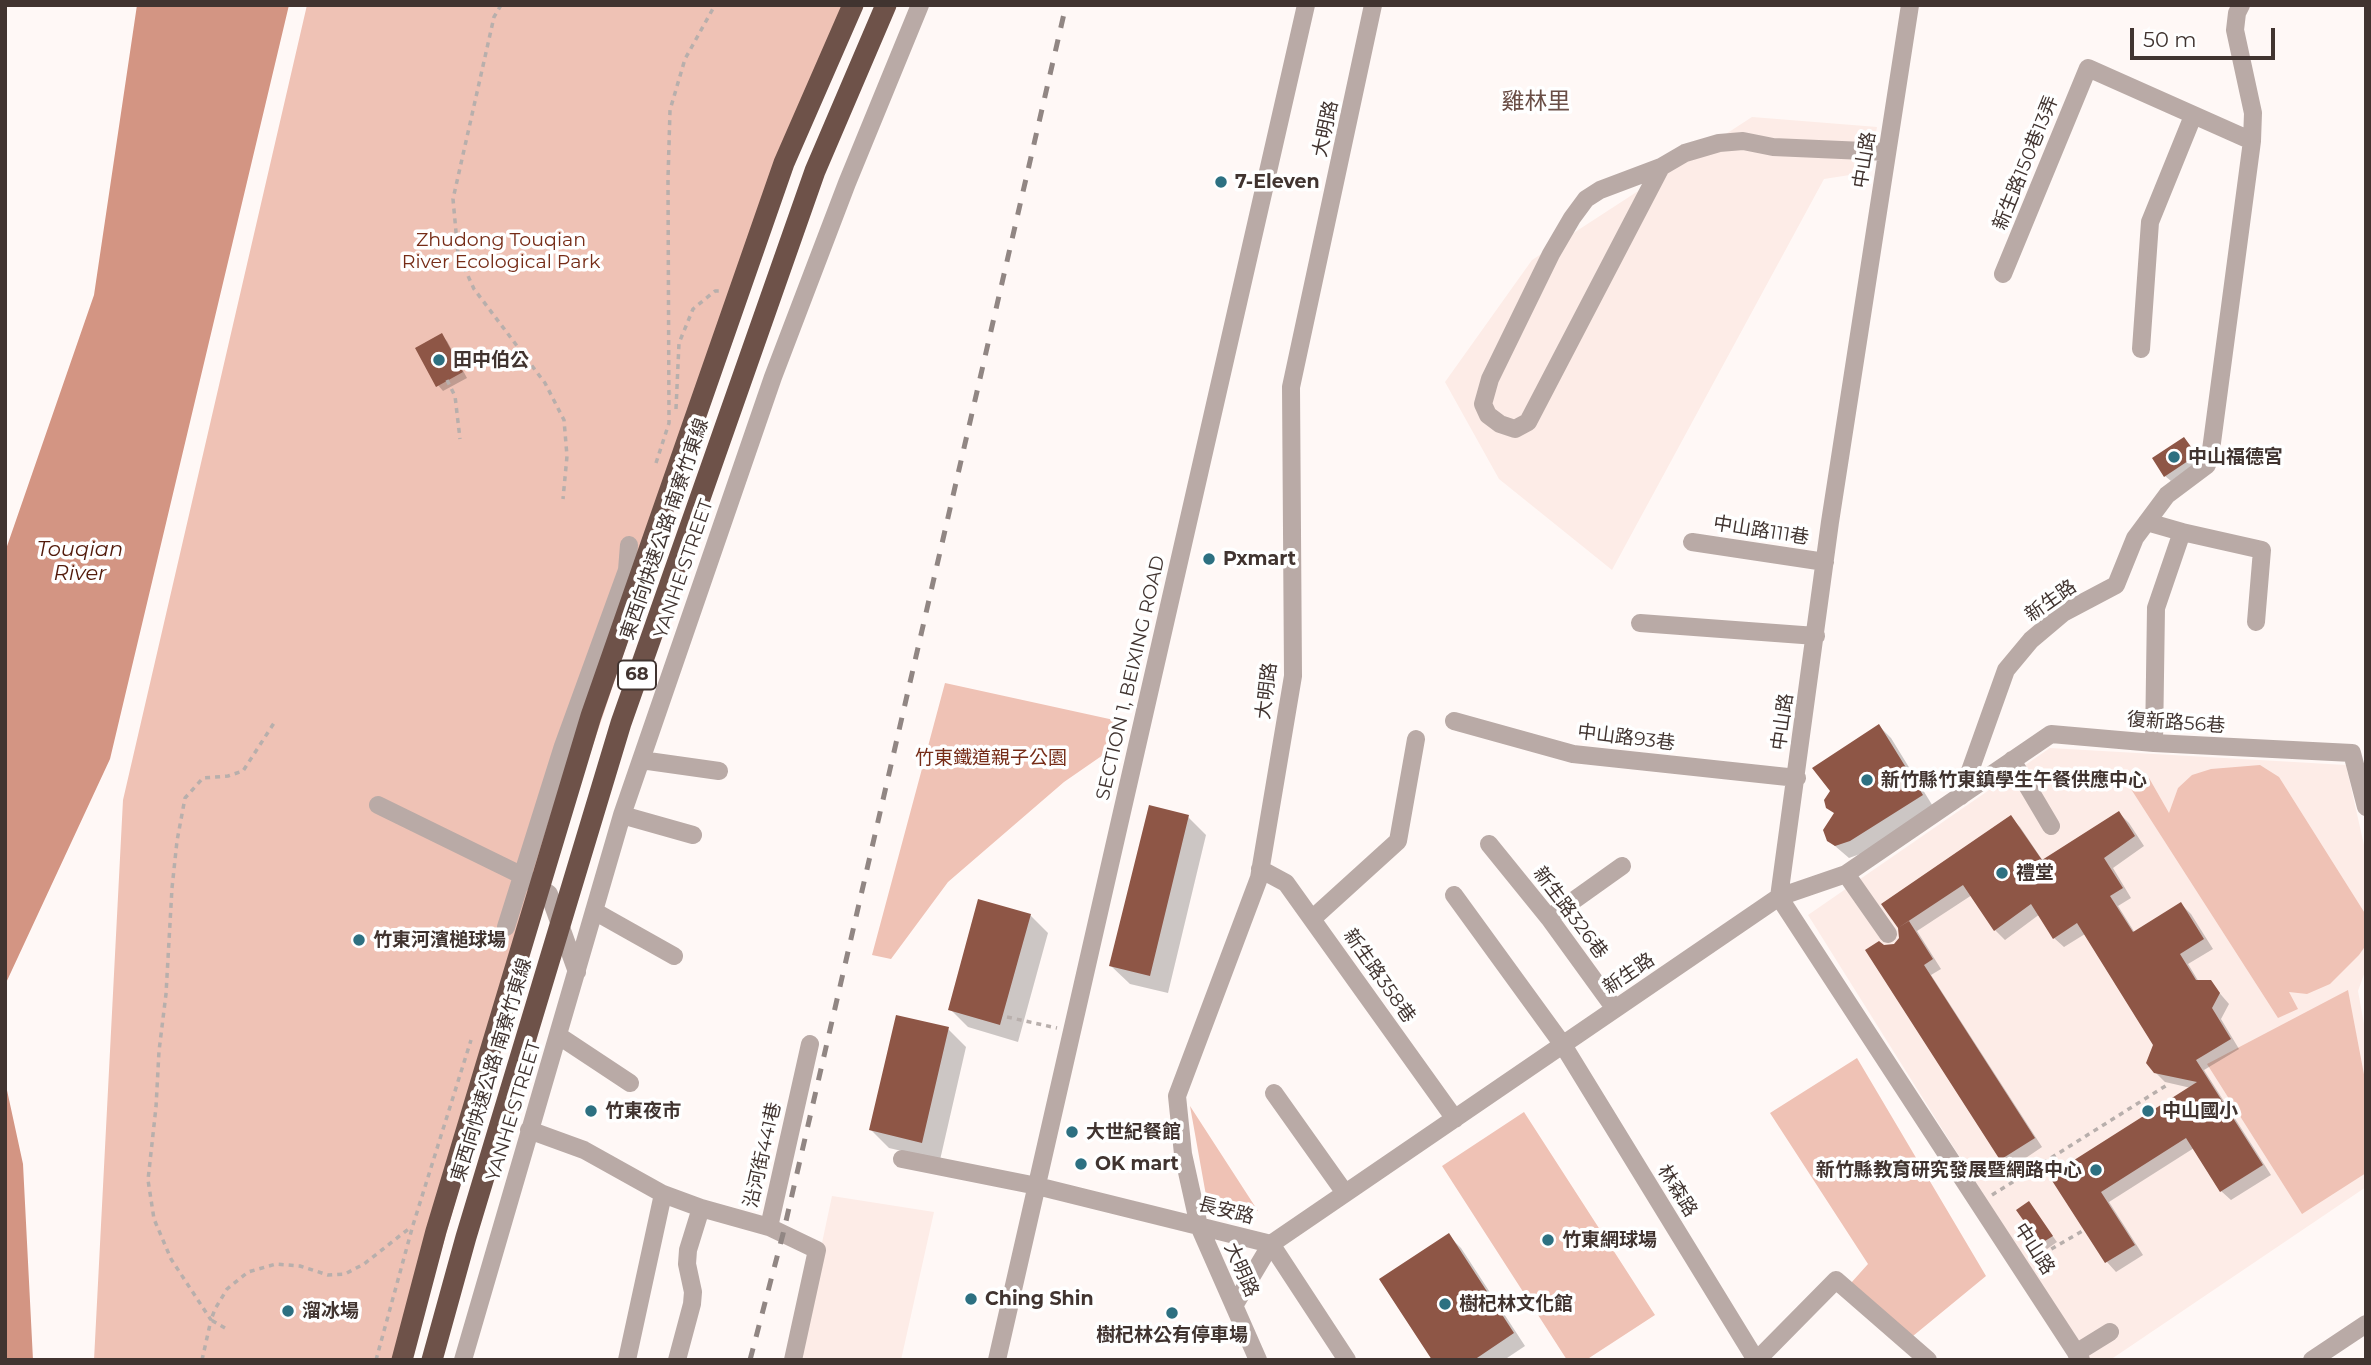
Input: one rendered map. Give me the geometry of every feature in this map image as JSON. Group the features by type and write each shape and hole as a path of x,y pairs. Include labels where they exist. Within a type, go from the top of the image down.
{"highway":[{"name":"東西向快速公路 南寮竹東線","path":"402,1360 436,1231 591,716 784,163 853,5"},
{"name":"東西向快速公路 南寮竹東線","path":"432,1360 466,1237 621,723 815,171 886,5"}],"street":[{"name":"YANHE STREET","path":"463,1360 622,816 773,377 847,183 920,5"},
{"name":"SECTION 1, BEIXING ROAD","path":"997,1360 1306,5"},
{"name":"大明路","path":"1258,1360 1199,1226 1183,1154 1177,1096 1260,869 1293,676 1290,566 1291,387 1373,5"},
{"name":"中山路","path":"1910,5 1825,562 1779,897 2078,1356"},
{"name":"新生路","path":"1234,1306 1270,1244 1779,897 1846,874 1961,796 2006,670 2031,640 2063,613 2116,585 2135,538 2167,495 2207,466 2252,141 2253,113 2235,30 2241,5"},
{"name":"新生路150巷13弄","path":"2003,274 2088,68 2193,116"},
{"path":"2141,349 2150,222 2193,116 2252,141"},
{"path":"1661,167 1528,422 1515,429 1500,424 1488,415 1483,404 1485,393 1551,254 1586,199 1600,190 1661,167 1685,153 1719,143 1743,141 1773,148 1887,152"},
{"path":"2147,522 2262,550 2256,622"},
{"path":"2154,743 2156,608 2182,532"},
{"name":"中山路111巷","path":"1692,542 1825,562"},
{"path":"506,927 563,746 627,570 629,545"},
{"path":"1640,623 1816,636"},
{"name":"中山路93巷","path":"1454,721 1573,754 1797,778"},
{"name":"復新路56巷","path":"1961,796 2051,734 2154,743 2352,753 2366,807"},
{"path":"1312,919 1398,841 1416,739"},
{"path":"641,760 719,771"},
{"path":"2012,760 2051,826"},
{"path":"378,805 523,876 549,894 577,972"},
{"path":"622,816 693,835"},
{"name":"新生路326巷","path":"1489,844 1549,918 1615,1009"},
{"path":"1549,918 1622,866"},
{"name":"新生路358巷","path":"1260,869 1286,883 1455,1119"},
{"path":"1846,874 1888,934"},
{"path":"1454,895 1563,1045"},
{"path":"594,911 674,956"},
{"path":"559,1036 630,1083"},
{"name":"沿河街441巷","path":"529,1130 584,1150 663,1194 768,1227 810,1044"},
{"name":"林森路","path":"1563,1045 1757,1360"},
{"path":"1273,1093 1345,1193"},
{"name":"長安路","path":"902,1159 1037,1185 1270,1244 1348,1360"},
{"path":"626,1360 663,1194"},
{"path":"677,1360 692,1304 688,1250 701,1208"},
{"path":"768,1227 817,1250 793,1360"},
{"path":"1757,1360 1836,1280 1928,1360"},
{"path":"2312,1360 2365,1325"},
{"path":"2078,1356 2110,1332"}],"path":[{"path":"501,5 494,17 453,199 458,254 474,289 545,383 564,421 567,456 563,499"},
{"path":"652,474 669,423 670,110 685,59 715,5"},
{"path":"447,380 455,396 460,439"},
{"path":"225,1328 211,1320 171,1259 154,1219 148,1180 166,995 172,888 185,798 203,778 228,776 243,771 274,723"},
{"path":"1007,1017 1072,1031"},
{"path":"376,1360 413,1225 473,1031"},
{"path":"1979,1203 2167,1085"},
{"path":"202,1360 211,1320 227,1289 248,1272 276,1264 300,1266 328,1275 345,1275 364,1264 413,1225"},
{"path":"2020,1268 2084,1230"}],"shaded area":[{"path":"1752,117 1877,127 1869,172 1824,179 1612,570 1499,479 1445,382 1532,260"},
{"name":"中山國小","path":"2050,748 2346,765 2366,854 2366,969 2358,991 2366,1035 2366,1187 2110,1360 2087,1360 1808,915"},
{"path":"832,1196 934,1212 901,1360 797,1360"}],"green space":[{"name":"Zhudong Touqian River Ecological Park","path":"307,5 850,5 794,146 547,882 410,1360 94,1360 123,800"},
{"name":"竹東鐵道親子公園","path":"945,683 1114,720 1103,755 1064,782 948,882 891,959 872,955"},
{"path":"2260,765 2279,777 2366,915 2366,945 2359,955 2330,984 2307,994 2289,992 2298,1009 2278,1018 2131,789 2149,778 2169,813 2178,788 2192,775 2211,769"},
{"path":"2348,990 2366,1085 2366,1173 2302,1214 2207,1064"},
{"path":"1857,1058 1986,1276 1913,1336 1851,1283 1868,1264 1770,1113"},
{"path":"1190,1106 1258,1211 1207,1201"},
{"name":"竹東網球場","path":"1524,1112 1655,1315 1586,1360 1567,1360 1442,1166"}],"water":[{"name":"Touqian River","path":"137,5 289,5 110,759 5,985 5,552 94,295"},
{"path":"5,1081 23,1164 33,1360 5,1360"}],"building":[{"name":"田中伯公","path":"442,333 463,372 436,387 415,348"},
{"name":"中山福德宮","path":"2184,437 2197,455 2164,477 2152,458"},
{"name":"新竹縣竹東鎮學生午餐供應中心","path":"1879,724 1923,795 1850,841 1835,846 1827,841 1823,830 1834,813 1826,808 1824,800 1830,791 1812,768"},
{"path":"1149,805 1189,815 1150,976 1109,966"},
{"path":"2119,811 2135,836 2104,858 2123,888 2110,896 2133,932 2181,902 2204,939 2180,954 2196,980 2211,980 2220,993 2212,1008 2231,1039 2196,1060 2263,1165 2220,1192 2186,1138 2101,1192 2135,1245 2105,1263 2049,1176 2197,1082 2154,1073 2146,1063 2153,1045 2077,923 2053,939 2031,904 1994,931 1963,885 1898,928 1881,904 2011,815 2042,860"},
{"path":"978,899 1031,914 1000,1025 948,1010"},
{"path":"1909,921 1933,959 1924,965 2035,1138 2000,1160 1865,950 1879,941 1884,945 1894,944 1899,938 1898,928"},
{"path":"896,1015 949,1027 922,1143 869,1130"},
{"path":"2029,1201 2053,1236 2040,1244 2016,1210"},
{"name":"樹杞林文化館","path":"1449,1233 1514,1333 1474,1360 1432,1360 1379,1279"}],"railway":[{"path":"750,1360 783,1234 1066,5"}],"place":[{"name":"7-Eleven","path":"1221,182"},
{"name":"田中伯公","path":"439,360"},
{"name":"中山福德宮","path":"2174,457"},
{"name":"Pxmart","path":"1209,559"},
{"name":"新竹縣竹東鎮學生午餐供應中心","path":"1867,780"},
{"name":"禮堂","path":"2002,873"},
{"name":"竹東河濱槌球場","path":"359,940"},
{"name":"竹東夜市","path":"591,1111"},
{"name":"中山國小","path":"2148,1111"},
{"name":"大世紀餐館","path":"1072,1132"},
{"name":"OK mart","path":"1081,1164"},
{"name":"新竹縣教育研究發展暨網路中心","path":"2096,1170"},
{"name":"竹東網球場","path":"1548,1240"},
{"name":"Ching Shin","path":"971,1299"},
{"name":"樹杞林文化館","path":"1445,1304"},
{"name":"溜冰場","path":"288,1311"},
{"name":"樹杞林公有停車場","path":"1172,1313"}],"district":[{"name":"雞林里","path":"1536,102"}]}
